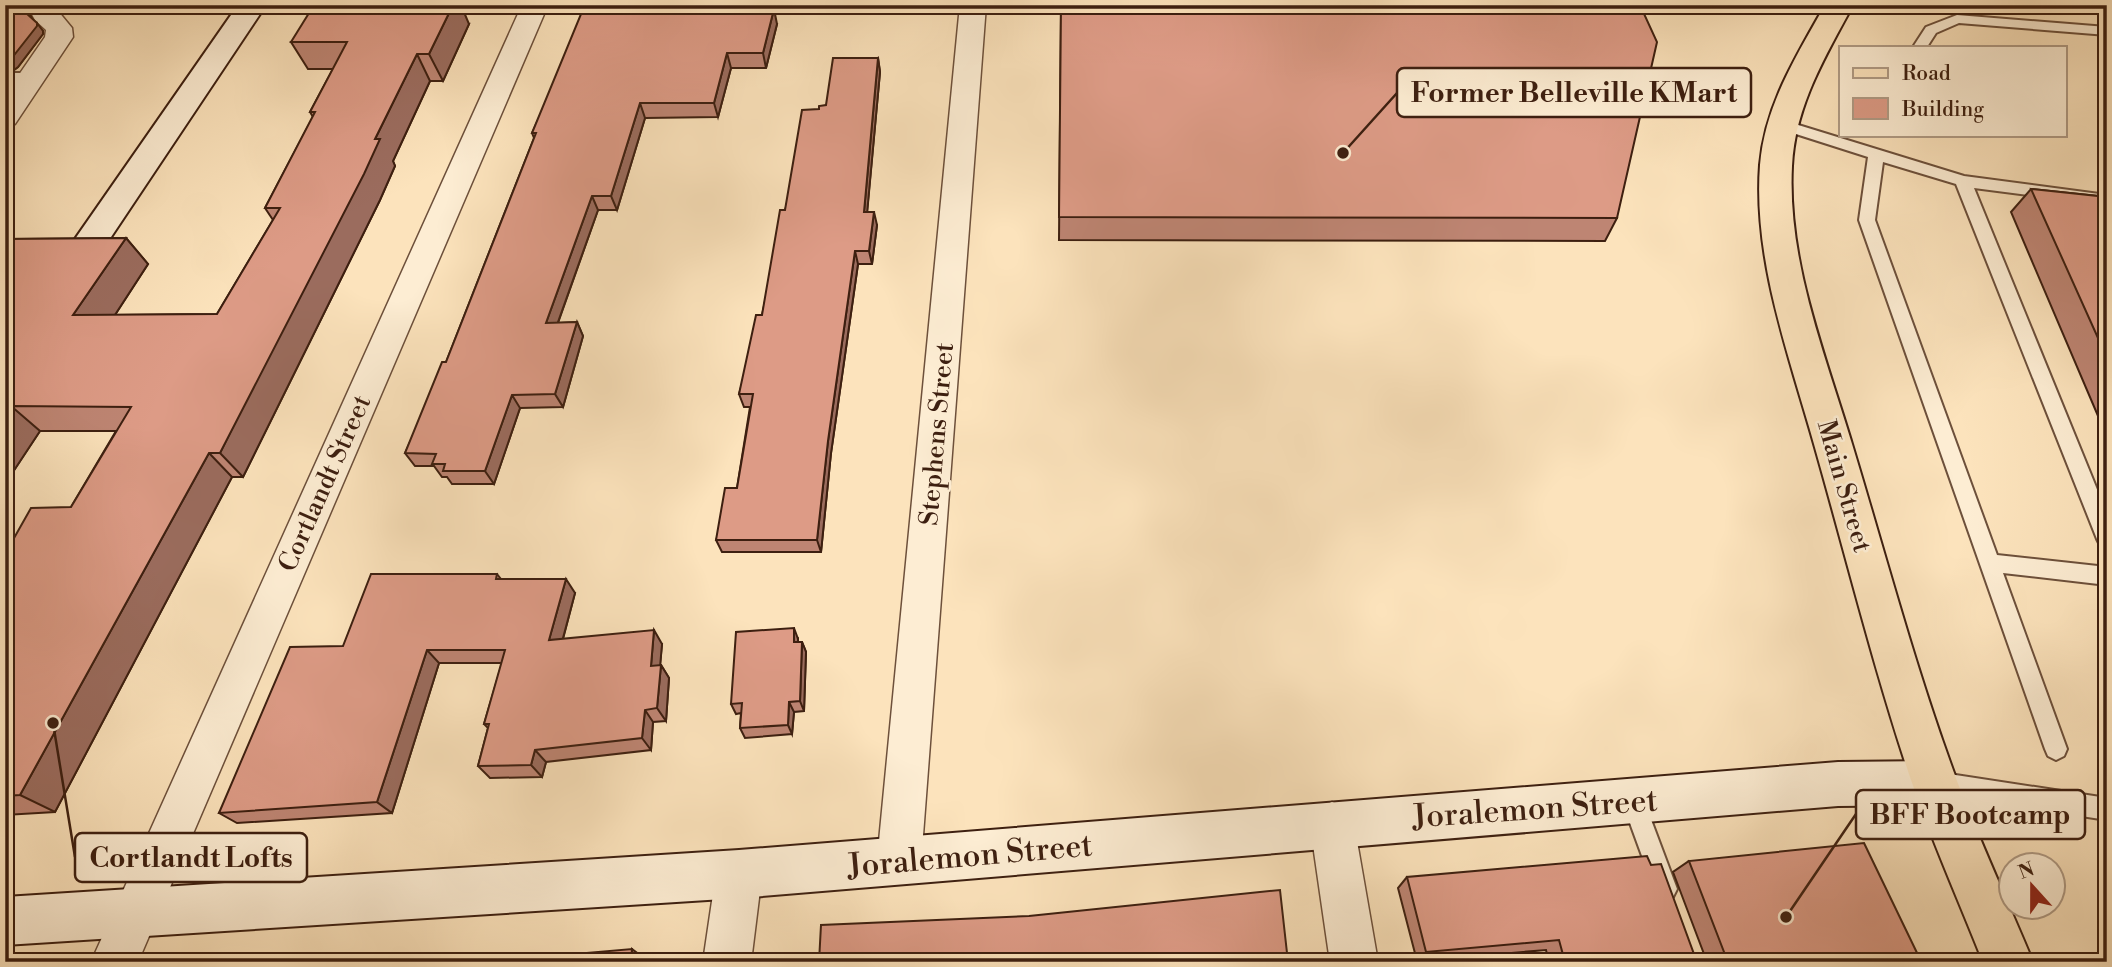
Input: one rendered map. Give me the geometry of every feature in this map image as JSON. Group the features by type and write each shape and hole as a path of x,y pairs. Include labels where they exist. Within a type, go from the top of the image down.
{"main road":[{"name":"Main Street","path":"1839,5 1794,90 1782,125 1774,179 1776,223 1789,292 1909,706 1935,783 2008,962"}],"street":[{"path":"5,117 34,78 59,37 59,28 44,14 40,5"},
{"path":"87,247 252,5"},
{"name":"Cortlandt Street","path":"114,962 535,5"},
{"name":"Stephens Street","path":"899,862 973,5"},
{"name":"Joralemon Street","path":"5,921 739,874 1838,784 1935,783"},
{"path":"1332,824 1354,962"},
{"path":"727,962 739,874"}],"lane":[{"path":"1921,46 1931,30 1957,19 2107,31"},
{"path":"5,78 34,78"},
{"path":"1782,125 1862,142 1876,156 1963,181 2107,200"},
{"path":"1876,156 1867,220 2056,749"},
{"path":"1963,181 2107,539"},
{"path":"1989,563 2107,576"},
{"path":"1935,783 2107,809"},
{"path":"1633,801 1674,911"}],"building":[{"path":"5,5 23,5 27,14 37,23 7,63 5,63"},
{"path":"314,5 453,5 429,54 417,54 375,139 380,139 364,174 220,453 209,453 20,795 5,796 5,554 31,508 71,507 131,407 11,406 5,415 5,239 126,238 73,315 217,314 280,208 265,208 315,112 310,112 347,42 291,42"},
{"path":"587,5 636,5 634,9 774,9 763,53 727,53 714,103 640,103 611,196 592,196 546,323 577,322 555,394 512,395 485,471 443,471 445,464 432,464 436,454 405,453 442,362 446,362 536,133 532,133 581,14 586,14"},
{"path":"1061,5 1640,5 1657,42 1617,218 1059,217"},
{"path":"833,58 878,58 864,212 874,212 869,251 855,251 817,540 716,540 725,488 737,488 753,394 739,394 756,315 762,315 780,210 785,210 802,110 819,109 819,106 826,105"},
{"path":"2031,189 2107,197 2107,358"},
{"path":"371,574 497,574 496,579 566,579 549,640 654,630 651,666 661,665 657,708 645,710 642,738 535,750 531,765 478,766 489,724 484,724 505,650 427,650 377,802 219,813 290,647 343,646"},
{"path":"794,628 794,642 802,642 800,701 789,702 788,725 740,728 742,703 731,704 736,632"},
{"path":"1864,843 1919,957 1874,962 1565,962 1559,940 1426,952 1407,877 1647,856 1651,865 1661,864 1694,954 1721,955 1724,952 1689,861"},
{"path":"1280,890 1288,962 819,962 821,925 1029,916"},
{"path":"632,949 631,962 482,962"}],"place":[{"name":"Former Belleville KMart","path":"1343,153"},
{"name":"Cortlandt Lofts","path":"53,723"},
{"name":"BFF Bootcamp","path":"1786,917"}]}
